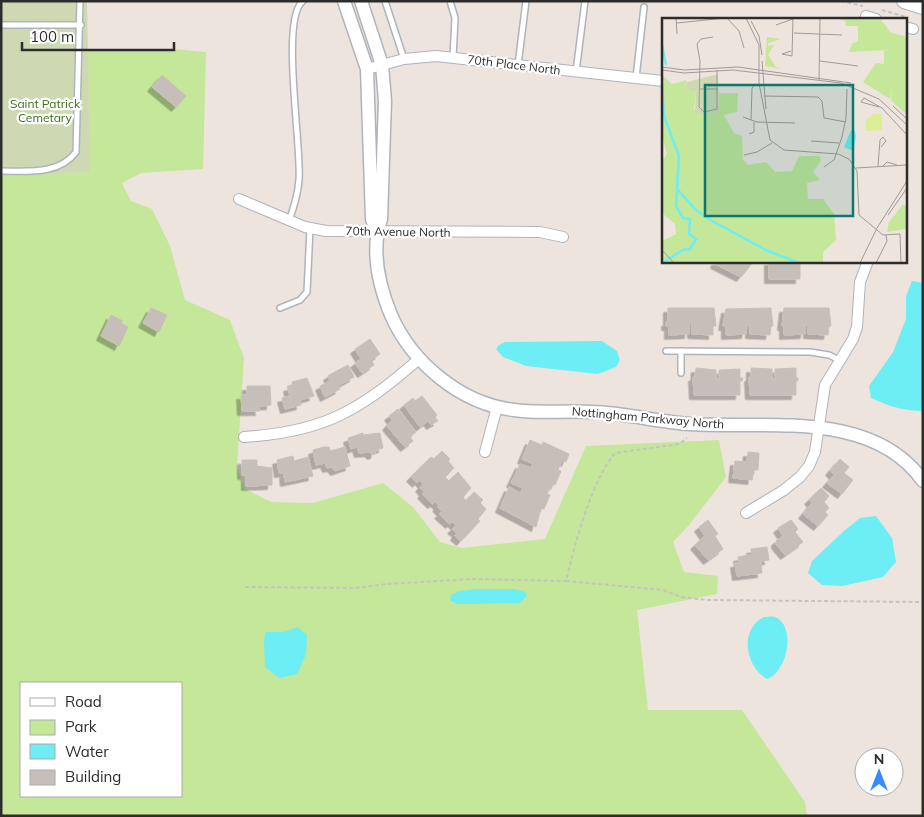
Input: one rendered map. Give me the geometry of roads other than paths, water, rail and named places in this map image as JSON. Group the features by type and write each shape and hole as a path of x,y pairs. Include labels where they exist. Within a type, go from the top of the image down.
{"main road":[{"path":"904,1 923,7"}],"street":[{"name":"Nottingham Parkway North","path":"344,1 367,69 372,219 377,232"},
{"name":"Nottingham Parkway North","path":"361,1 382,65 385,101 381,219 377,232 377,254 384,299 406,342 419,359 460,391 497,407 535,412 611,413 689,424 818,427 864,438 884,448 903,460 923,481"},
{"name":"70th Place North","path":"367,69 404,59 453,57 662,82"},
{"name":"70th Avenue North","path":"239,199 289,221 326,231 540,232 563,237"},
{"path":"746,513 800,478 809,466 815,452 825,385 853,339 857,327 860,282 868,262"},
{"path":"244,437 278,435 305,430 330,421 381,392 419,359"},
{"path":"485,452 497,407"}],"lane":[{"path":"1,171 50,169 68,163 76,152 81,24 80,1"},
{"path":"289,221 296,201 300,178 293,74 294,17 303,1"},
{"path":"384,1 404,59"},
{"path":"450,1 456,18 453,57"},
{"path":"518,65 526,1"},
{"path":"576,72 586,1"},
{"path":"636,79 644,6"},
{"path":"1,25 81,24"},
{"path":"280,308 300,300 307,292 310,228"},
{"path":"666,351 810,352 829,355 839,360"},
{"path":"681,351 681,373"}],"water":[{"path":"912,281 923,283 923,411 896,408 871,398 869,386 893,352 906,319 906,296"},
{"path":"602,341 617,351 620,360 616,367 598,374 526,366 503,357 496,349 505,342"},
{"path":"876,516 892,538 896,562 883,577 842,586 822,585 808,573 812,561 845,530 860,518"},
{"path":"516,589 525,592 527,596 520,603 457,604 450,600 451,595 459,591"},
{"path":"764,617 775,617 782,622 786,630 787,639 787,649 780,668 767,679 754,666 748,648 748,638 751,630"},
{"path":"298,627 307,635 306,654 297,674 279,678 265,667 264,640 266,632 283,632"}],"park label":[{"name":"Saint Patrick Cemetary","path":"45,111"}]}
